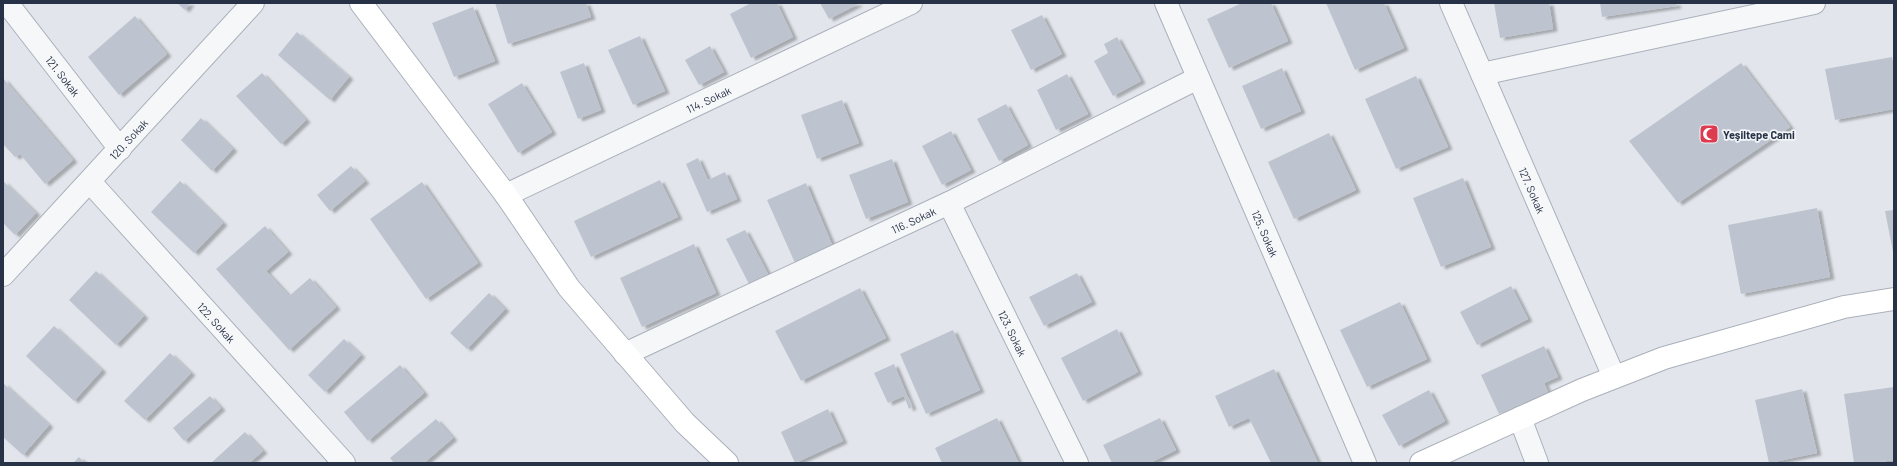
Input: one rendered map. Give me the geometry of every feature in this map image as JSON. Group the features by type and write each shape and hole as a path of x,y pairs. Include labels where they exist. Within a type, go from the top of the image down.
{"main road":[{"path":"361,3 506,195 569,288 685,424 727,463"},
{"path":"1422,463 1614,377 1664,358 1844,308 1894,299"}],"street":[{"name":"121. Sokak","path":"8,3 120,149"},
{"name":"120. Sokak","path":"3,275 253,3"},
{"name":"114. Sokak","path":"506,195 911,3"},
{"name":"125. Sokak","path":"1166,3 1365,463"},
{"name":"127. Sokak","path":"1451,3 1614,377"},
{"path":"1482,74 1814,3"},
{"name":"116. Sokak","path":"625,354 948,203 1198,78"},
{"name":"122. Sokak","path":"90,182 344,463"},
{"name":"123. Sokak","path":"948,203 1077,463"},
{"path":"1520,418 1537,463"}],"building":[{"path":"177,3 190,3 185,10"},
{"path":"495,3 586,3 591,17 508,44"},
{"path":"751,3 777,3 793,37 751,58 730,14"},
{"path":"820,3 857,3 858,4 829,19"},
{"path":"1242,3 1271,3 1288,41 1229,68 1207,19"},
{"path":"1326,3 1384,3 1404,48 1355,70"},
{"path":"1494,3 1549,3 1553,29 1500,38"},
{"path":"1600,3 1676,3 1677,6 1602,17"},
{"path":"473,7 495,61 454,77 432,23"},
{"path":"1042,15 1062,54 1031,70 1011,30"},
{"path":"135,16 167,54 119,95 88,57"},
{"path":"297,32 349,77 330,100 278,55"},
{"path":"640,36 665,91 633,105 608,50"},
{"path":"1117,37 1141,81 1113,96 1094,61 1108,53 1104,44"},
{"path":"710,46 724,72 699,85 685,60"},
{"path":"1892,57 1894,69 1894,109 1835,120 1825,69"},
{"path":"584,63 601,110 578,119 560,72"},
{"name":"Yeşiltepe Cami","path":"1741,63 1790,127 1678,203 1629,141"},
{"path":"1282,68 1301,111 1261,129 1242,86"},
{"path":"262,73 306,120 281,144 236,96"},
{"path":"1067,74 1088,114 1056,130 1037,90"},
{"path":"1416,76 1448,147 1396,169 1365,99"},
{"path":"3,78 73,160 45,184 20,154 15,157 3,144"},
{"path":"522,83 552,132 518,153 488,104"},
{"path":"842,100 859,143 817,159 801,115"},
{"path":"1006,104 1028,145 999,161 977,119"},
{"path":"201,118 233,149 212,171 181,140"},
{"path":"951,131 971,170 942,185 922,146"},
{"path":"1329,133 1356,190 1294,219 1268,162"},
{"path":"698,158 708,180 725,172 737,199 707,212 686,164"},
{"path":"892,159 908,202 866,219 849,175"},
{"path":"351,166 365,181 330,211 317,195"},
{"path":"1463,178 1491,247 1441,267 1413,198"},
{"path":"660,180 678,217 591,257 574,221"},
{"path":"3,181 36,213 15,235 3,223"},
{"path":"180,181 223,223 194,253 151,212"},
{"path":"422,182 478,263 426,299 370,219"},
{"path":"806,183 833,247 795,263 767,200"},
{"path":"1817,208 1830,277 1741,294 1728,225"},
{"path":"1894,210 1894,251 1893,252 1885,211"},
{"path":"265,226 288,252 266,271 289,296 310,278 336,307 289,350 216,269"},
{"path":"745,230 768,274 749,284 726,239"},
{"path":"694,244 716,293 642,327 620,278"},
{"path":"96,271 144,316 116,345 69,300"},
{"path":"1077,273 1092,302 1044,326 1029,297"},
{"path":"1511,286 1528,319 1477,345 1460,312"},
{"path":"860,288 886,338 801,381 775,331"},
{"path":"489,293 505,309 467,349 450,333"},
{"path":"1400,302 1427,359 1367,387 1340,330"},
{"path":"54,326 102,370 74,401 26,356"},
{"path":"1117,329 1138,372 1083,401 1061,358"},
{"path":"953,330 980,390 926,414 900,354"},
{"path":"344,339 361,355 325,392 308,375"},
{"path":"1544,346 1558,377 1544,383 1548,392 1499,414 1481,375"},
{"path":"170,353 191,373 145,420 124,401"},
{"path":"894,364 912,407 909,409 904,396 888,403 874,373"},
{"path":"400,365 424,393 368,441 344,412"},
{"path":"1274,369 1318,463 1271,463 1249,418 1229,427 1215,396"},
{"path":"3,383 49,425 23,455 3,437"},
{"path":"1894,387 1894,460 1872,463 1854,463 1844,394"},
{"path":"1802,389 1817,453 1769,463 1755,400"},
{"path":"1429,390 1445,421 1399,446 1382,415"},
{"path":"210,396 221,408 184,441 173,428"},
{"path":"828,409 843,441 795,463 781,432"},
{"path":"997,418 1019,463 942,463 935,448"},
{"path":"1160,418 1176,450 1150,463 1112,463 1103,445"},
{"path":"436,419 453,438 424,463 394,463 390,458"},
{"path":"245,432 263,451 249,463 211,463"},
{"path":"79,457 85,463 73,463"}],"place":[{"name":"Yeşiltepe Cami","path":"1709,134"}]}
